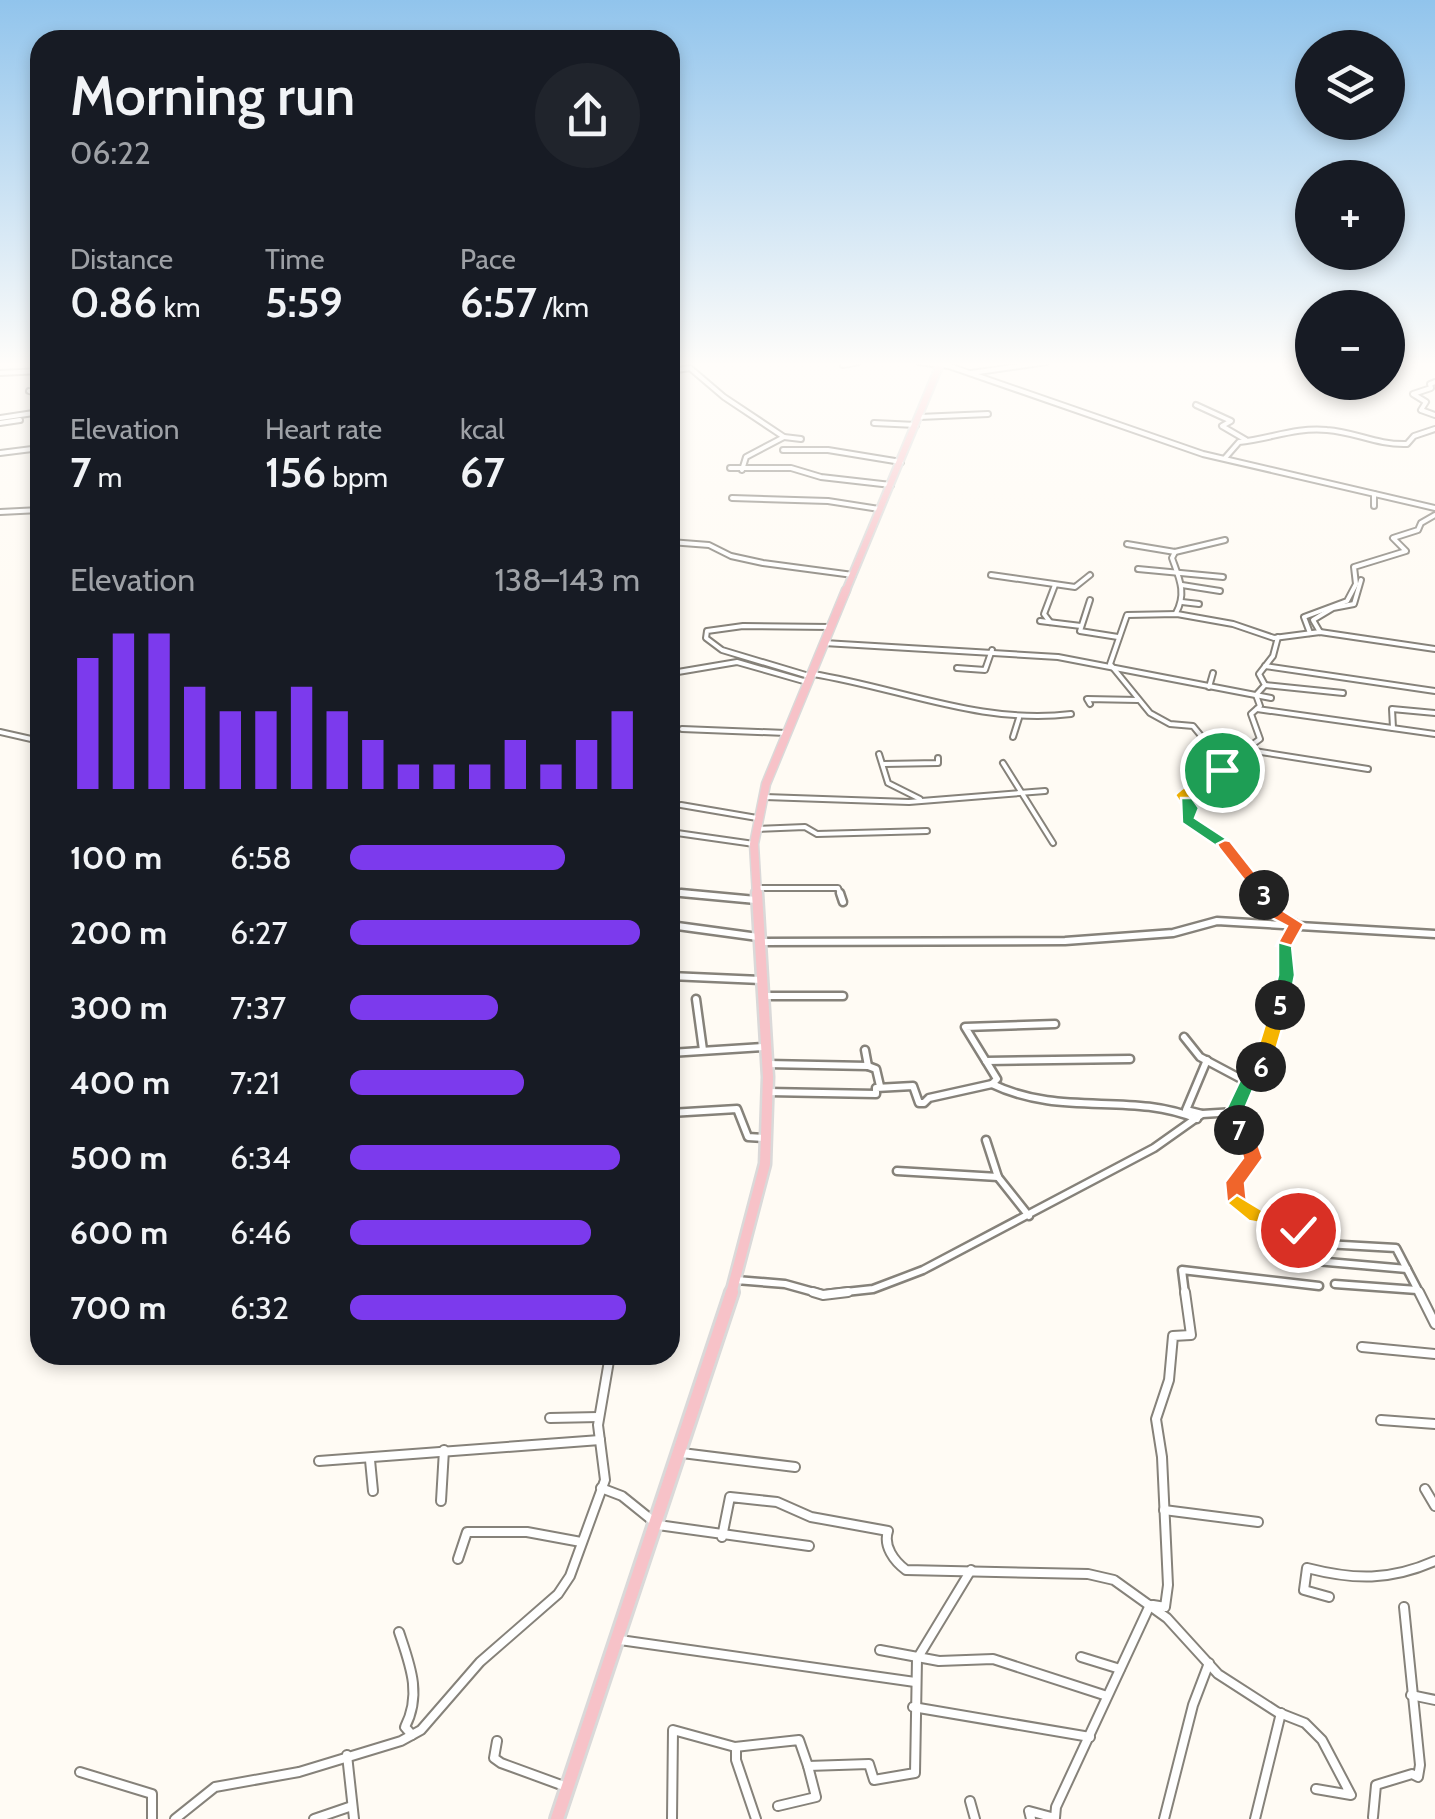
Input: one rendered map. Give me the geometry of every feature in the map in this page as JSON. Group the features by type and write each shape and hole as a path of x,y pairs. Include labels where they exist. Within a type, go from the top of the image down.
{"highway":[{"path":"557,1819 682,1453 736,1280 762,1180 768,1092 754,844 762,797 906,447"}],"street":[{"path":"742,470 746,456 764,447"},
{"path":"1183,447 1435,508"},
{"path":"1225,458 1235,447"},
{"path":"783,450 827,448 856,458 900,462"},
{"path":"0,453 30,449"},
{"path":"730,468 791,468 821,477 891,486"},
{"path":"1374,494 1374,506"},
{"path":"732,498 828,501 880,509"},
{"path":"0,512 30,510"},
{"path":"1310,633 1304,617 1346,601 1356,584 1352,570 1362,563 1406,551 1394,538 1418,530 1421,523 1435,515"},
{"path":"1127,544 1175,552 1225,540"},
{"path":"680,543 709,545 747,560 853,574"},
{"path":"1175,552 1172,558 1182,585 1182,602 1176,614"},
{"path":"1348,560 1362,563"},
{"path":"1138,569 1223,576"},
{"path":"991,576 1076,587 1090,574"},
{"path":"1320,632 1312,620 1334,608 1354,604 1362,580"},
{"path":"1050,622 1044,614 1055,585"},
{"path":"1182,585 1220,591"},
{"path":"1090,600 1080,631 1118,638"},
{"path":"1182,602 1199,604"},
{"path":"1110,664 1126,614 1176,614 1278,637 1320,632 1435,649"},
{"path":"1040,621 1082,626"},
{"path":"706,638 706,631 712,628 830,628"},
{"path":"697,636 728,652 809,677"},
{"path":"1278,637 1273,656 1259,678 1264,684 1343,694"},
{"path":"824,643 992,650 1110,664 1271,698"},
{"path":"957,668 984,670 992,650"},
{"path":"680,673 744,661 809,677 883,686 942,704 1018,717 1072,714"},
{"path":"1110,664 1145,712 1168,723 1193,726 1202,737 1226,751"},
{"path":"1264,666 1435,690"},
{"path":"1209,687 1213,673"},
{"path":"1258,709 1264,684"},
{"path":"1090,704 1087,699 1138,700"},
{"path":"1368,768 1246,749 1260,739 1251,714 1258,709 1435,734"},
{"path":"1392,728 1392,709 1435,713"},
{"path":"1012,737 1018,717"},
{"path":"682,729 786,732"},
{"path":"0,732 30,739"},
{"path":"879,754 888,783 920,799"},
{"path":"884,764 929,764 938,762 938,758"},
{"path":"1003,763 1053,843"},
{"path":"1222,770 1222,778 1195,786 1182,795 1192,808 1187,820 1224,843 1276,913 1296,924"},
{"path":"762,797 909,802 1045,791"},
{"path":"681,805 756,824 806,827 817,834 927,831"},
{"path":"680,833 754,844"},
{"path":"680,892 756,894 838,888 842,902"},
{"path":"680,927 758,940 960,945 1171,934 1204,922 1435,934"},
{"path":"1296,924 1284,945 1286,975 1276,1024 1258,1074 1247,1082 1232,1121 1248,1140 1253,1158 1235,1182 1237,1203 1256,1216 1293,1222 1316,1261 1407,1268"},
{"path":"680,976 761,980"},
{"path":"763,996 843,996"},
{"path":"696,998 703,1050"},
{"path":"992,1084 997,1079 965,1027 1055,1024"},
{"path":"1184,1037 1206,1060 1247,1082"},
{"path":"680,1052 766,1047"},
{"path":"865,1050 868,1066"},
{"path":"986,1061 1130,1059"},
{"path":"1200,1116 1186,1110 1206,1060"},
{"path":"767,1064 868,1066 876,1069 880,1088"},
{"path":"768,1092 876,1094 876,1088 912,1086 919,1103 924,1103 942,1094 992,1084 1080,1106 1159,1105 1200,1116 1235,1112"},
{"path":"680,1112 737,1109 748,1137 767,1139"},
{"path":"736,1280 785,1284 824,1295 873,1289 922,1270 1028,1216 1098,1174 1154,1148 1200,1116"},
{"path":"986,1140 998,1176 1028,1216"},
{"path":"897,1172 998,1176"},
{"path":"1307,1244 1396,1248 1435,1321"},
{"path":"722,1536 730,1498 777,1502 783,1509 799,1514 888,1531 886,1537 900,1568 1106,1576 1126,1592 1165,1607 1168,1585 1156,1420 1169,1380 1173,1336 1191,1335 1182,1270 1319,1286"},
{"path":"1335,1284 1418,1290"},
{"path":"1362,1347 1435,1354"},
{"path":"175,1819 215,1787 299,1772 421,1730 480,1662 558,1594 570,1576 605,1480 599,1417 608,1365"},
{"path":"550,1418 599,1417"},
{"path":"1380,1420 1435,1424"},
{"path":"320,1461 600,1440"},
{"path":"441,1501 444,1450"},
{"path":"682,1453 795,1467"},
{"path":"370,1460 373,1491"},
{"path":"601,1488 622,1496 658,1525 809,1546"},
{"path":"1435,1491 1426,1490 1435,1506"},
{"path":"1164,1510 1258,1522"},
{"path":"458,1559 467,1532 527,1532 582,1542"},
{"path":"1329,1597 1304,1590 1307,1568 1374,1582 1409,1574 1435,1561"},
{"path":"808,1766 869,1764 874,1780 914,1773 917,1659 971,1570"},
{"path":"1150,1604 1218,1674 1305,1723 1322,1740 1352,1795 1316,1789"},
{"path":"1031,1819 1029,1811 1056,1819 1056,1807 1150,1604"},
{"path":"1373,1817 1376,1785 1412,1774 1418,1777 1419,1743 1404,1607"},
{"path":"399,1632 416,1677 413,1714 405,1727 412,1735"},
{"path":"617,1640 915,1682"},
{"path":"880,1650 917,1659 993,1660 1107,1696"},
{"path":"1081,1657 1120,1669"},
{"path":"1164,1819 1193,1705 1209,1663"},
{"path":"1411,1695 1435,1700"},
{"path":"914,1707 1090,1737"},
{"path":"1255,1819 1281,1712"},
{"path":"672,1819 673,1730 736,1749 759,1750 799,1740 816,1797 778,1806"},
{"path":"497,1741 494,1758 501,1763 567,1787"},
{"path":"736,1749 736,1760 756,1819"},
{"path":"347,1755 354,1819"},
{"path":"80,1772 152,1794 152,1819"},
{"path":"970,1801 976,1819"},
{"path":"314,1819 352,1806"}],"route":[{"path":"1222,770 1222,778 1195,786 1182,795 1192,808 1187,820 1224,843 1276,913 1296,924 1284,945 1286,975 1276,1024 1258,1074 1247,1082 1232,1118 1234,1126 1248,1140 1253,1158 1235,1182 1234,1192 1240,1207 1251,1214 1293,1222 1298,1230"}]}
